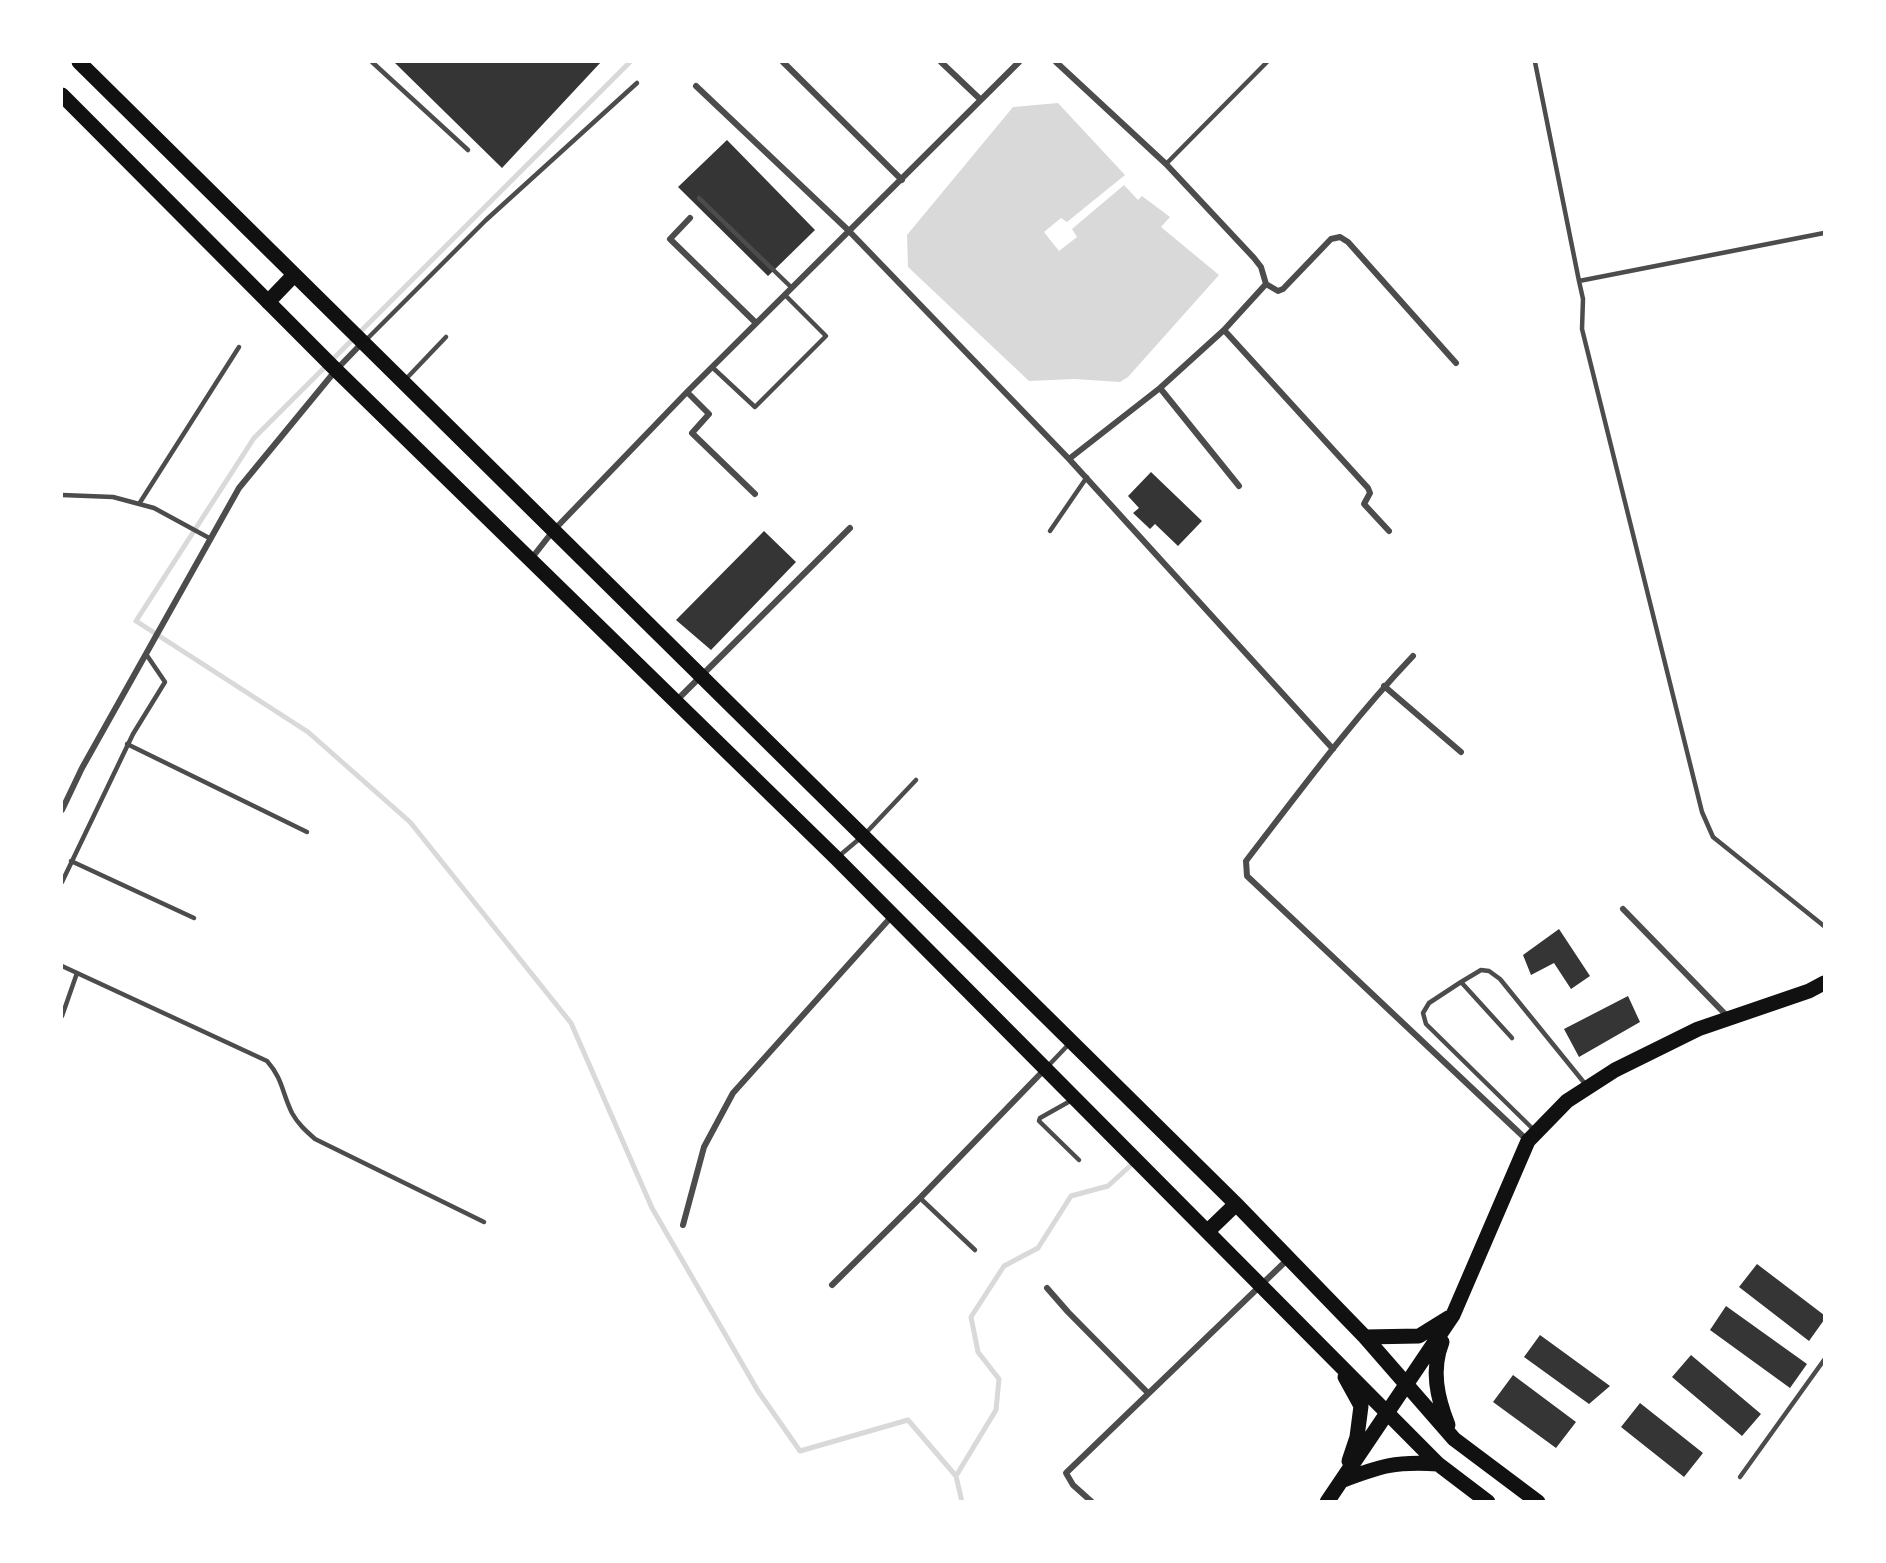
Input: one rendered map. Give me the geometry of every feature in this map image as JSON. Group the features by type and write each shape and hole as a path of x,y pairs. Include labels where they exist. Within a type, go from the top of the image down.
{"main road":[{"path":"79,62 1236,1204 1365,1336 1454,1439 1538,1502"},
{"path":"62,96 336,370 836,858 1076,1097 1438,1464 1488,1502"},
{"path":"268,302 294,275"},
{"path":"1454,1439 1440,1404 1436,1381 1436,1357 1532,1137 1567,1101 1615,1070 1698,1029 1809,991 1824,983"},
{"path":"1208,1231 1236,1204"},
{"path":"1365,1336 1394,1338 1419,1336 1453,1315"},
{"path":"1328,1502 1453,1315"},
{"path":"1336,1360 1361,1406 1357,1437 1341,1481"},
{"path":"1341,1481 1376,1467 1407,1462 1438,1464"}],"street":[{"path":"783,62 902,180"},
{"path":"941,62 981,100"},
{"path":"531,559 553,531 687,392 1019,62"},
{"path":"1056,62 1166,164 1254,258 1261,267 1266,284 1278,291 1283,289 1331,239 1340,237 1348,242 1456,363"},
{"path":"696,86 848,230 1087,477 1333,749"},
{"path":"690,218 670,239 756,323"},
{"path":"1069,459 1160,388 1224,330 1266,284"},
{"path":"1224,330 1368,488 1370,493 1364,504 1389,531"},
{"path":"62,810 82,768 239,488 336,370 362,342"},
{"path":"1160,388 1239,486"},
{"path":"687,392 709,414 692,433 755,494"},
{"path":"676,702 850,528"},
{"path":"1413,656 1384,686 1246,861 1247,876 1532,1137"},
{"path":"1384,686 1461,752"},
{"path":"1623,909 1729,1018"},
{"path":"683,1225 704,1147 733,1093 892,916"},
{"path":"832,1285 1046,1068"},
{"path":"1092,1502 1073,1485 1066,1473 1147,1392 1288,1259"},
{"path":"1047,1288 1147,1392"}],"lane":[{"path":"372,62 468,150"},
{"path":"1166,164 1267,62"},
{"path":"1535,62 1583,299 1582,329 1702,812 1713,837 1824,926"},
{"path":"362,342 486,220 637,83"},
{"path":"699,198 792,288"},
{"path":"1579,281 1824,233"},
{"path":"712,367 754,407 826,336 785,295"},
{"path":"403,382 446,337"},
{"path":"139,504 239,346"},
{"path":"1050,531 1087,477"},
{"path":"62,495 112,497 154,508 211,539"},
{"path":"62,882 127,744 165,682 146,654"},
{"path":"127,744 307,832"},
{"path":"836,858 864,835 916,780"},
{"path":"71,861 194,918"},
{"path":"62,966 267,1061 277,1072 292,1112 300,1125 315,1139 484,1222"},
{"path":"1532,1137 1426,1023 1423,1013 1429,1003 1480,970 1490,971 1500,979 1588,1087"},
{"path":"62,1016 77,973"},
{"path":"1461,982 1512,1038"},
{"path":"1046,1068 1071,1041"},
{"path":"1076,1097 1040,1118 1039,1121 1079,1160"},
{"path":"920,1198 975,1250"},
{"path":"1740,1477 1824,1360"}],"shaded area":[{"path":"1058,103 1125,175 1067,222 1061,218 1044,232 1059,251 1077,237 1072,229 1124,185 1138,200 1142,196 1170,217 1161,227 1219,275 1128,377 1120,382 1074,379 1029,381 908,267 907,235 1013,107"}],"building":[{"path":"601,62 502,168 395,63"},
{"path":"727,140 815,230 768,276 678,187"},
{"path":"1151,472 1202,521 1178,546 1155,524 1150,529 1133,513 1139,508 1128,496"},
{"path":"764,531 796,562 711,650 676,620"},
{"path":"1559,929 1590,976 1571,989 1554,963 1531,975 1523,955"},
{"path":"1628,996 1640,1022 1579,1057 1564,1029"},
{"path":"1757,1264 1824,1315 1824,1320 1809,1341 1739,1287"},
{"path":"1726,1306 1807,1364 1790,1388 1710,1330"},
{"path":"1540,1335 1610,1386 1589,1404 1524,1357"},
{"path":"1691,1355 1761,1414 1742,1436 1672,1377"},
{"path":"1513,1375 1576,1422 1556,1448 1493,1402"},
{"path":"1640,1403 1703,1453 1684,1477 1621,1427"}],"waterway":[{"path":"630,62 254,438 136,621 308,732 410,822 571,1023 652,1208 758,1391 800,1451 908,1420 956,1476"},
{"path":"962,1502 956,1476 996,1410 999,1379 978,1352 971,1317 1004,1266 1038,1248 1071,1196 1108,1186 1130,1166"}]}
